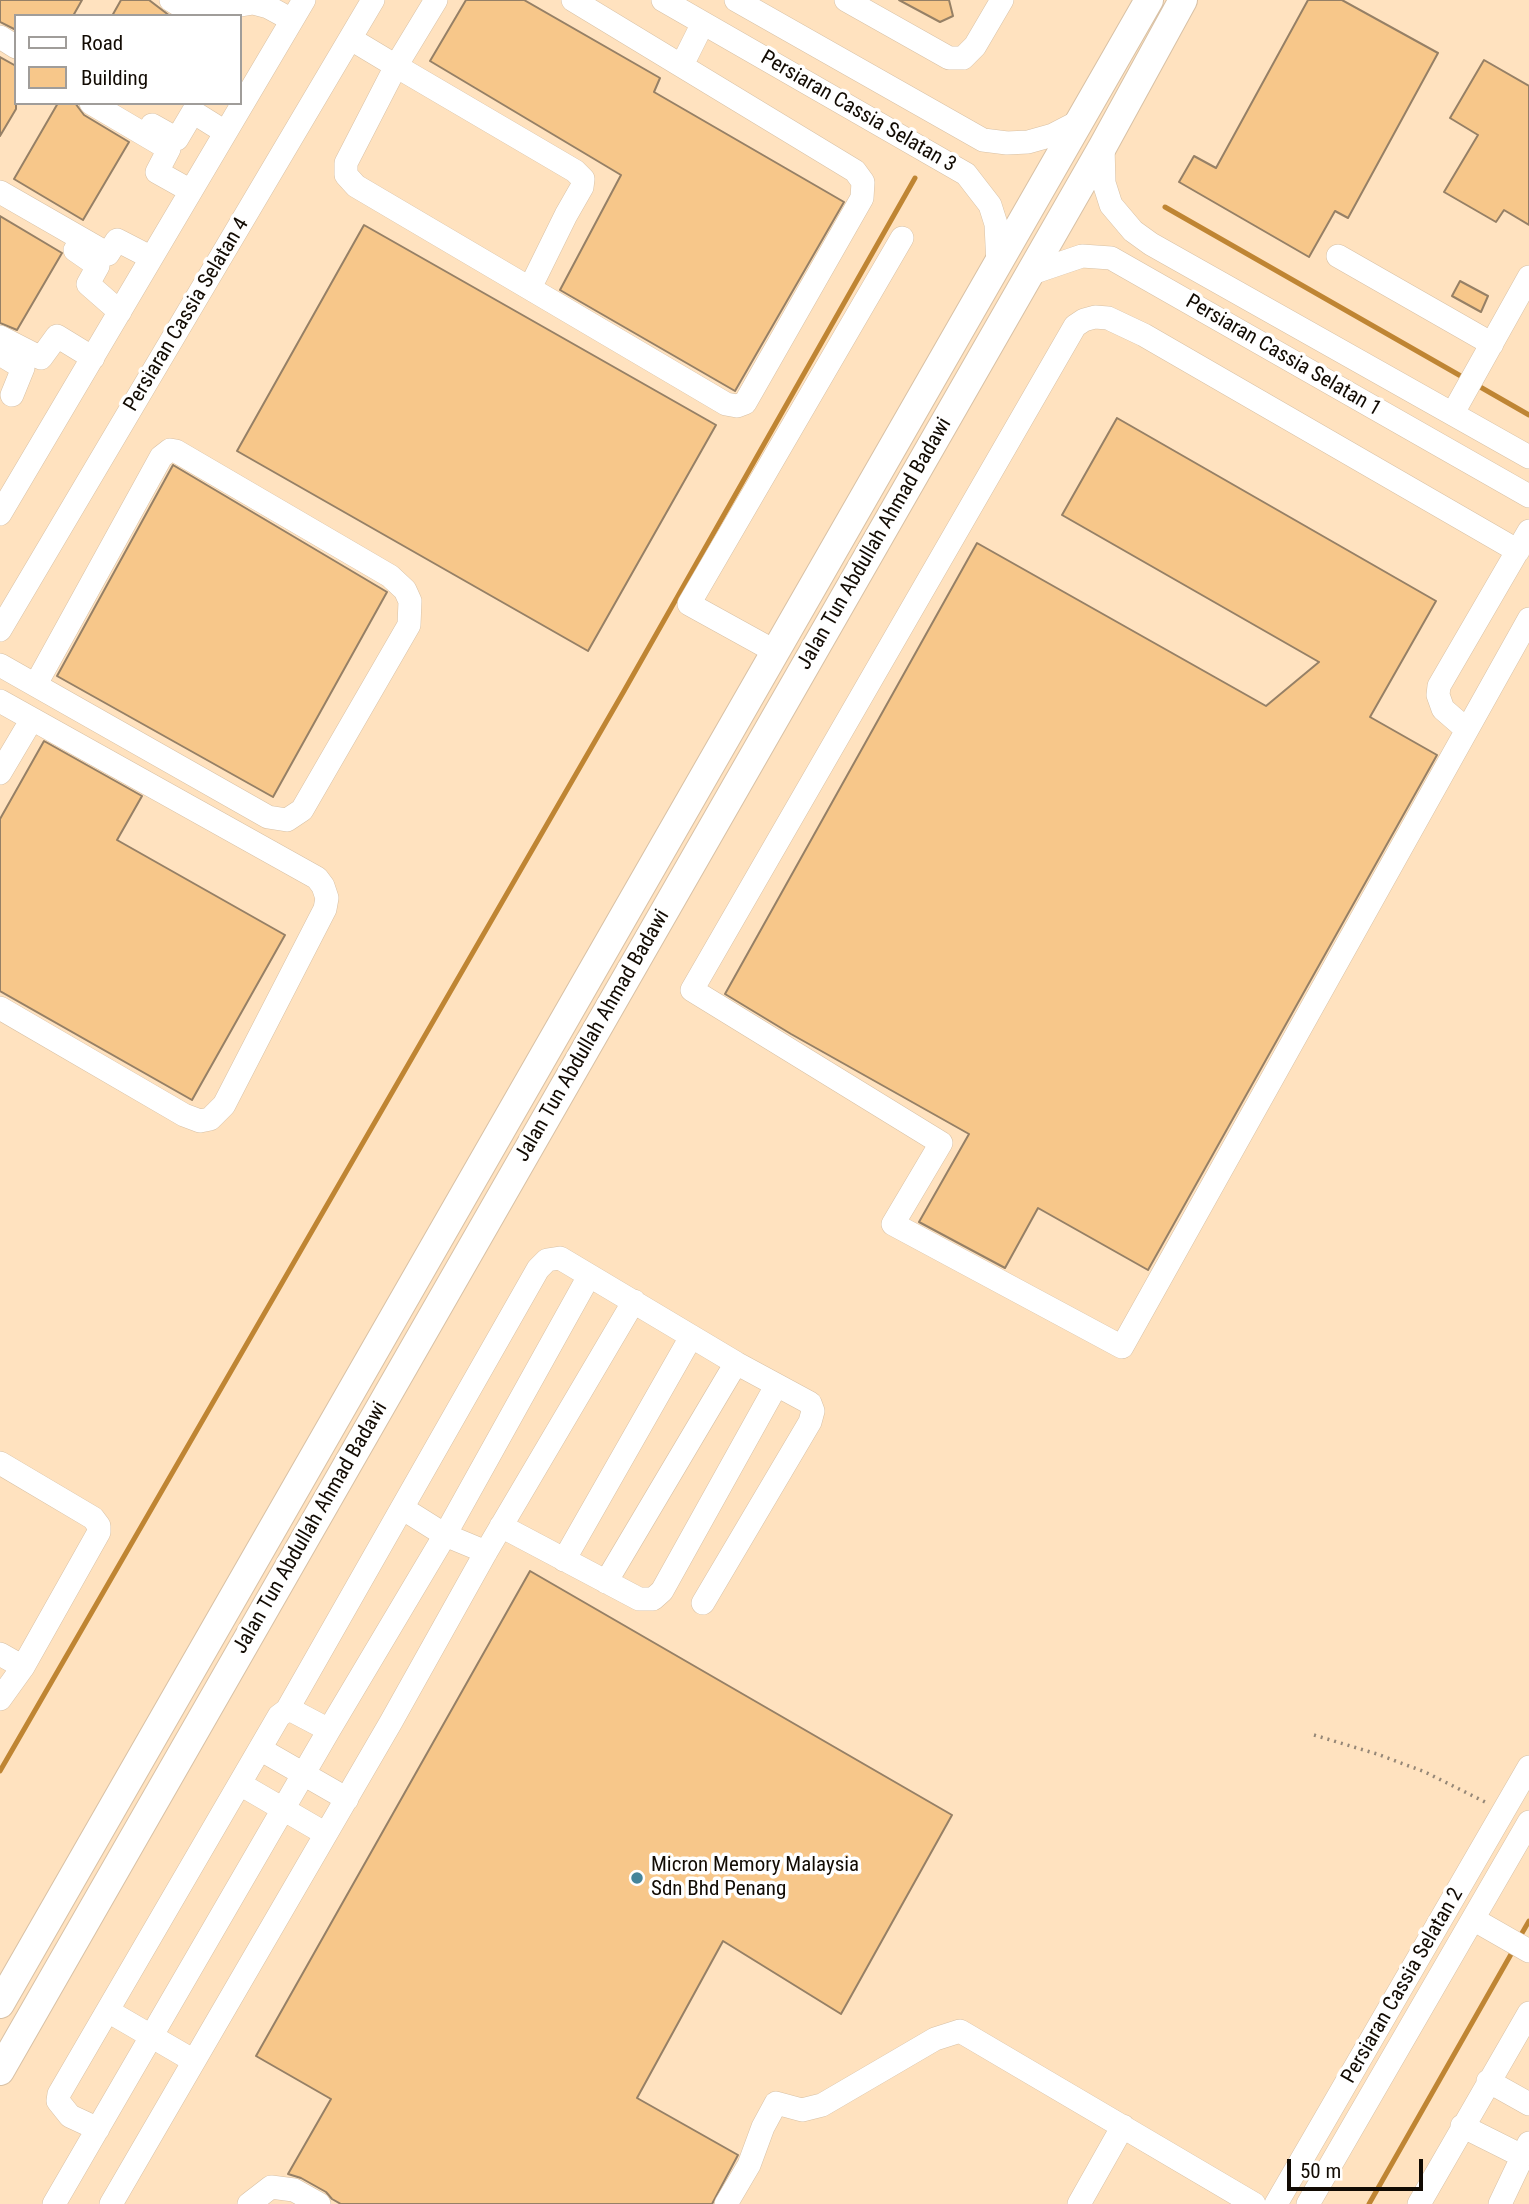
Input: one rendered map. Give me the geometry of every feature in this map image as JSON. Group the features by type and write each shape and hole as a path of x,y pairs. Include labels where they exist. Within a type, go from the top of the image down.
{"main road":[{"name":"Jalan Tun Abdullah Ahmad Badawi","path":"0,2004 1149,0"},
{"name":"Jalan Tun Abdullah Ahmad Badawi","path":"0,2071 1103,146 1183,0"}],"street":[{"path":"171,0 194,14"},
{"path":"202,0 217,9 253,3 298,10 245,86"},
{"name":"Persiaran Cassia Selatan 4","path":"0,630 373,0"},
{"path":"436,0 396,66 346,163 346,175 356,186 726,404 737,406 746,403 862,198 863,182 855,170 838,159 573,0"},
{"name":"Persiaran Cassia Selatan 3","path":"663,0 966,174 990,205 996,224 998,266"},
{"name":"Persiaran Cassia Selatan 3","path":"736,0 983,140 1028,142 1053,135 1082,120"},
{"path":"846,0 949,58 963,58 975,46 1002,0"},
{"path":"682,65 703,23"},
{"path":"351,39 575,171 583,179 582,187 530,288"},
{"path":"94,105 169,149 157,172 191,191"},
{"path":"117,105 177,139 192,111 226,132"},
{"path":"0,514 10,479 93,358 150,257 226,132 237,105"},
{"name":"Persiaran Cassia Selatan 1","path":"1103,146 1104,183 1111,205 1133,231 1151,244 1457,407 1529,457"},
{"path":"0,192 108,254 117,240 150,257"},
{"path":"0,205 98,266 88,284 120,312"},
{"path":"776,652 689,604 902,237"},
{"name":"Persiaran Cassia Selatan 1","path":"1029,274 1082,256 1111,258 1529,496"},
{"path":"1338,256 1492,344"},
{"path":"1457,407 1492,344 1523,301 1529,277"},
{"path":"1466,729 1443,709 1438,695 1439,686 1524,541 1144,335 1108,318 1084,320 1075,326 692,990 941,1143 893,1224 1122,1347 1529,619"},
{"path":"0,337 41,358 57,336 93,358"},
{"path":"0,354 23,368 12,395"},
{"path":"0,665 268,817 288,820 302,810 409,625 410,601 405,590 390,576 176,451 170,450 161,457 36,684"},
{"path":"0,701 317,878 327,898 325,909 224,1105 210,1119 200,1121 184,1115 0,1008"},
{"path":"0,773 32,719"},
{"path":"98,2129 70,2116 58,2101 59,2094 279,1716 287,1710 538,1269 547,1260 560,1258 691,1337 810,1403 813,1411 810,1422 703,1603"},
{"path":"54,2204 445,1535 589,1276"},
{"path":"111,2204 347,1799 501,1526 634,1301"},
{"path":"564,1560 691,1337"},
{"path":"606,1582 736,1363"},
{"path":"501,1526 639,1598 653,1599 662,1591 776,1385"},
{"path":"0,1463 93,1518 99,1526 98,1536 23,1667 0,1699"},
{"path":"402,1508 445,1535 486,1552"},
{"path":"0,1654 23,1667"},
{"path":"287,1710 300,1713 329,1730"},
{"path":"260,1749 347,1799"},
{"name":"Persiaran Cassia Selatan 2","path":"1276,2204 1529,1767"},
{"path":"240,1784 326,1834"},
{"name":"Persiaran Cassia Selatan 2","path":"1308,2204 1529,1822"},
{"path":"1473,1919 1529,1951"},
{"path":"108,2011 194,2062"},
{"path":"1419,2204 1529,2013"},
{"path":"726,2204 749,2165 763,2127 776,2102 802,2110 822,2105 935,2039 960,2031 1254,2204"},
{"path":"1489,2081 1529,2104"},
{"path":"1079,2204 1123,2126"},
{"path":"1462,2126 1526,2149 1500,2204"},
{"path":"249,2204 271,2187 294,2190 319,2204"}],"path":[{"path":"1314,1735 1425,1772 1503,1812"}],"shaded area":[{"path":"0,0 1529,0 1529,2204 0,2204"}],"building":[{"path":"0,0 82,0 74,14 14,14 14,29 0,22"},
{"path":"121,0 149,0 167,14 113,14"},
{"path":"466,0 524,0 660,78 654,92 844,202 735,391 560,290 621,175 430,61"},
{"path":"899,0 949,0 953,16 940,22"},
{"path":"1308,0 1342,0 1438,53 1348,218 1335,211 1309,257 1179,182 1194,156 1216,168"},
{"path":"0,57 14,65 16,109 0,136"},
{"path":"1484,60 1529,86 1529,225 1504,210 1496,222 1444,192 1478,135 1450,118"},
{"path":"57,105 76,105 84,115 129,142 83,220 14,179"},
{"path":"0,216 62,253 17,330 0,323"},
{"path":"364,225 716,425 588,651 237,451"},
{"path":"1460,281 1488,296 1481,312 1452,296"},
{"path":"1117,418 1436,601 1370,717 1437,755 1148,1270 1038,1208 1005,1268 919,1222 969,1134 725,994 977,543 1266,706 1319,662 1062,515"},
{"path":"173,465 387,592 273,797 57,676"},
{"path":"44,741 142,796 117,840 285,935 192,1100 0,991 0,819"},
{"name":"Micron Memory Malaysia Sdn Bhd Penang","path":"530,1571 952,1815 841,2014 723,1941 637,2098 738,2155 712,2204 341,2204 326,2192 288,2174 331,2099 256,2056"}],"waterway":[{"path":"0,1771 624,691 915,178"},
{"path":"1165,207 1466,379"},
{"path":"1475,384 1529,415"},
{"path":"1518,1940 1529,1921"},
{"path":"1369,2204 1514,1949"}],"place":[{"name":"Micron Memory Malaysia Sdn Bhd Penang","path":"637,1878"}]}
